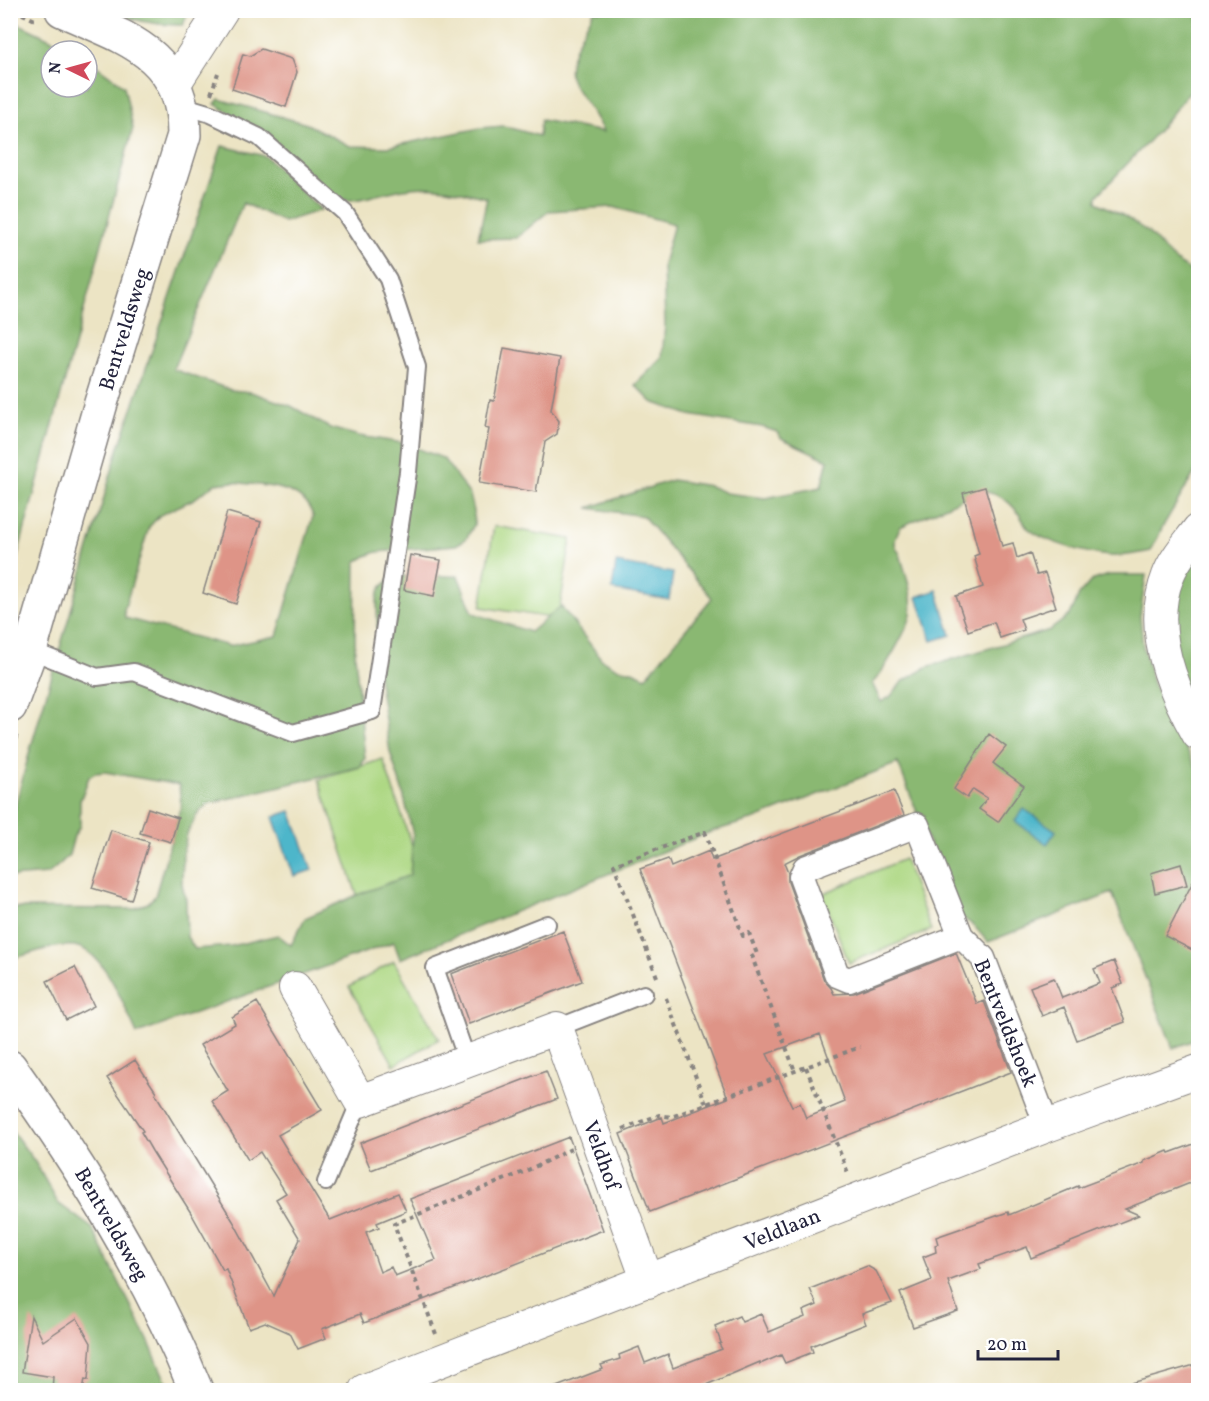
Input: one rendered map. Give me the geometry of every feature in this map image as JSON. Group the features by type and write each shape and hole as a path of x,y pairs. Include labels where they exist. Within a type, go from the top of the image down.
{"street":[{"path":"62,10 132,42 155,59 178,94 222,10"},
{"name":"Bentveldsweg","path":"10,706 30,650 101,403 184,135 178,94"},
{"path":"1198,530 1168,575 1161,602 1161,628 1166,661 1181,704 1198,734"},
{"name":"Bentveldshoek","path":"961,936 849,980 837,975 801,877 805,868 917,825 961,936 983,958 1047,1126"},
{"path":"295,988 360,1101 557,1028"},
{"name":"Veldhof","path":"557,1028 648,1282"},
{"name":"Bentveldsweg","path":"11,1054 106,1211 147,1284 196,1390"},
{"name":"Veldlaan","path":"365,1390 1047,1126 1198,1071"}],"lane":[{"path":"30,650 97,676 134,672 293,733 372,711 408,472 417,367 388,279 345,213 259,137 211,114 178,94"},
{"path":"466,1060 435,968 547,924"},
{"path":"557,1028 644,994"},
{"path":"327,1182 360,1101"}],"path":[{"path":"660,984 614,865 705,832 743,936 749,933 757,954 752,957 795,1071"},
{"path":"664,995 706,1104"},
{"path":"10,1015 16,1024 11,1054"},
{"path":"447,1359 394,1224 658,1115 671,1117 860,1047"},
{"path":"806,1067 858,1199"}],"green space":[{"path":"110,11 189,11 183,25 164,25 128,18"},
{"path":"594,11 1198,11 1198,81 1158,131 1097,196 1097,202 1148,232 1171,257 1198,277 1198,467 1151,551 1125,556 1109,556 1056,543 1029,529 1006,501 991,493 979,491 900,527 895,544 908,584 911,614 906,629 882,671 872,683 881,702 890,697 902,682 927,667 1050,630 1070,615 1079,595 1091,581 1109,575 1146,575 1140,616 1143,647 1153,684 1198,771 1198,1039 1173,1048 1112,893 988,942 974,926 956,913 898,763 755,819 713,831 400,959 394,942 137,1034 113,982 95,958 85,950 74,946 58,946 11,959 10,908 133,909 148,903 155,896 181,806 179,785 105,772 95,773 89,777 80,801 80,826 74,836 69,855 48,874 11,877 11,822 30,750 117,453 222,146 265,156 321,210 284,222 243,203 173,369 231,390 251,392 291,406 330,428 359,436 403,443 443,458 470,495 474,511 474,525 466,539 456,545 377,552 356,562 355,655 365,759 360,767 210,803 198,813 187,834 183,853 182,884 186,900 187,937 195,949 231,946 278,935 291,945 305,918 410,875 413,835 390,752 378,675 377,600 380,589 388,582 410,576 458,576 473,613 530,632 561,606 602,660 619,669 630,670 646,677 712,598 643,516 588,508 672,480 710,486 726,493 765,498 821,487 828,460 781,438 777,432 762,427 689,415 652,402 635,385 662,358 665,325 663,264 674,224 613,207 549,211 516,238 478,239 487,198 425,187 396,190 356,200 340,200 249,125 215,104 219,99 307,124 350,146 388,147 480,128 504,126 539,136 541,120 603,132 574,86 569,72 573,54","holes":["233,482 280,488 291,492 308,506 313,516 277,636 229,646 125,618 124,610 149,527 160,515 194,499 215,484"]},
{"path":"11,20 50,39 39,39 39,99 99,99 99,68 124,86 133,128 11,580"},
{"path":"1198,514 1198,725 1165,628 1175,558"},
{"path":"494,526 571,539 558,619 481,607"},
{"path":"383,759 421,873 357,895 319,780"},
{"path":"904,859 931,930 849,963 822,894"},
{"path":"394,961 439,1039 394,1065 349,987"},
{"path":"10,1128 35,1162 58,1203 92,1228 164,1377 174,1390 11,1390"}],"water":[{"path":"616,563 673,573 669,600 612,590"},
{"path":"937,590 951,635 932,641 917,597"},
{"path":"1024,809 1056,831 1047,844 1015,821"},
{"path":"291,811 312,870 294,876 273,817"}],"building":[{"path":"261,49 292,59 297,72 286,107 232,89 243,54 250,56"},
{"path":"504,348 560,358 551,410 559,421 557,434 545,442 536,492 479,483 489,429 485,428 490,400 494,401"},
{"path":"985,487 1002,546 1013,543 1017,558 1030,553 1037,575 1045,573 1056,607 1020,619 1024,630 1000,638 994,622 968,631 956,596 983,587 974,556 979,554 963,493"},
{"path":"227,512 261,522 236,604 203,593"},
{"path":"410,555 441,560 434,596 404,590"},
{"path":"989,734 1006,747 993,763 1024,786 998,822 979,809 987,798 973,789 967,798 954,789"},
{"path":"894,791 904,815 784,863 788,873 788,882 824,980 834,994 854,993 956,953 977,1004 984,1001 1011,1072 650,1212 620,1134 662,1117 664,1123 728,1098 640,869 668,859 671,867 709,851 712,860","holes":["820,1034 845,1102 806,1118 800,1103 792,1106 767,1054"]},
{"path":"148,808 178,818 171,842 140,833"},
{"path":"111,830 149,842 131,900 92,888"},
{"path":"1181,864 1187,885 1155,893 1151,873"},
{"path":"1198,872 1198,953 1165,936"},
{"path":"563,931 582,981 469,1024 451,974"},
{"path":"1114,961 1123,984 1112,988 1125,1022 1077,1040 1064,1007 1042,1016 1030,987 1054,978 1062,998 1100,983 1094,969"},
{"path":"75,967 94,1006 66,1020 47,981"},
{"path":"257,1002 322,1110 278,1135 330,1220 398,1193 406,1211 377,1223 379,1227 366,1232 380,1272 391,1267 395,1276 436,1260 410,1199 569,1137 603,1230 364,1323 360,1314 322,1329 326,1338 298,1349 290,1333 265,1322 249,1328 226,1269 223,1270 141,1132 143,1131 107,1078 135,1060 233,1221 274,1296 300,1239 276,1199 286,1193 260,1152 248,1160 212,1101 228,1091 200,1045 235,1024 232,1017"},
{"path":"546,1071 557,1099 371,1170 360,1143"},
{"path":"1194,1144 1198,1155 1198,1180 1125,1209 1139,1215 1031,1258 1027,1247 979,1264 981,1269 948,1281 958,1311 913,1327 900,1293 932,1280 923,1257 936,1252 935,1245 938,1244 936,1237 1008,1212 1009,1215 1078,1186 1078,1188 1144,1163 1168,1151 1169,1153"},
{"path":"867,1266 876,1271 892,1303 862,1314 866,1324 811,1346 813,1352 785,1363 781,1355 760,1364 760,1362 706,1385 708,1390 551,1390 603,1369 601,1365 620,1359 619,1355 639,1347 645,1363 668,1354 673,1368 722,1349 715,1326 739,1316 742,1322 761,1314 769,1332 805,1317 803,1311 817,1305 810,1289"},
{"path":"31,1316 43,1341 77,1318 91,1343 88,1380 85,1379 83,1390 52,1390 53,1377 22,1372"},
{"path":"1198,1364 1198,1390 1129,1390 1128,1384"}]}
